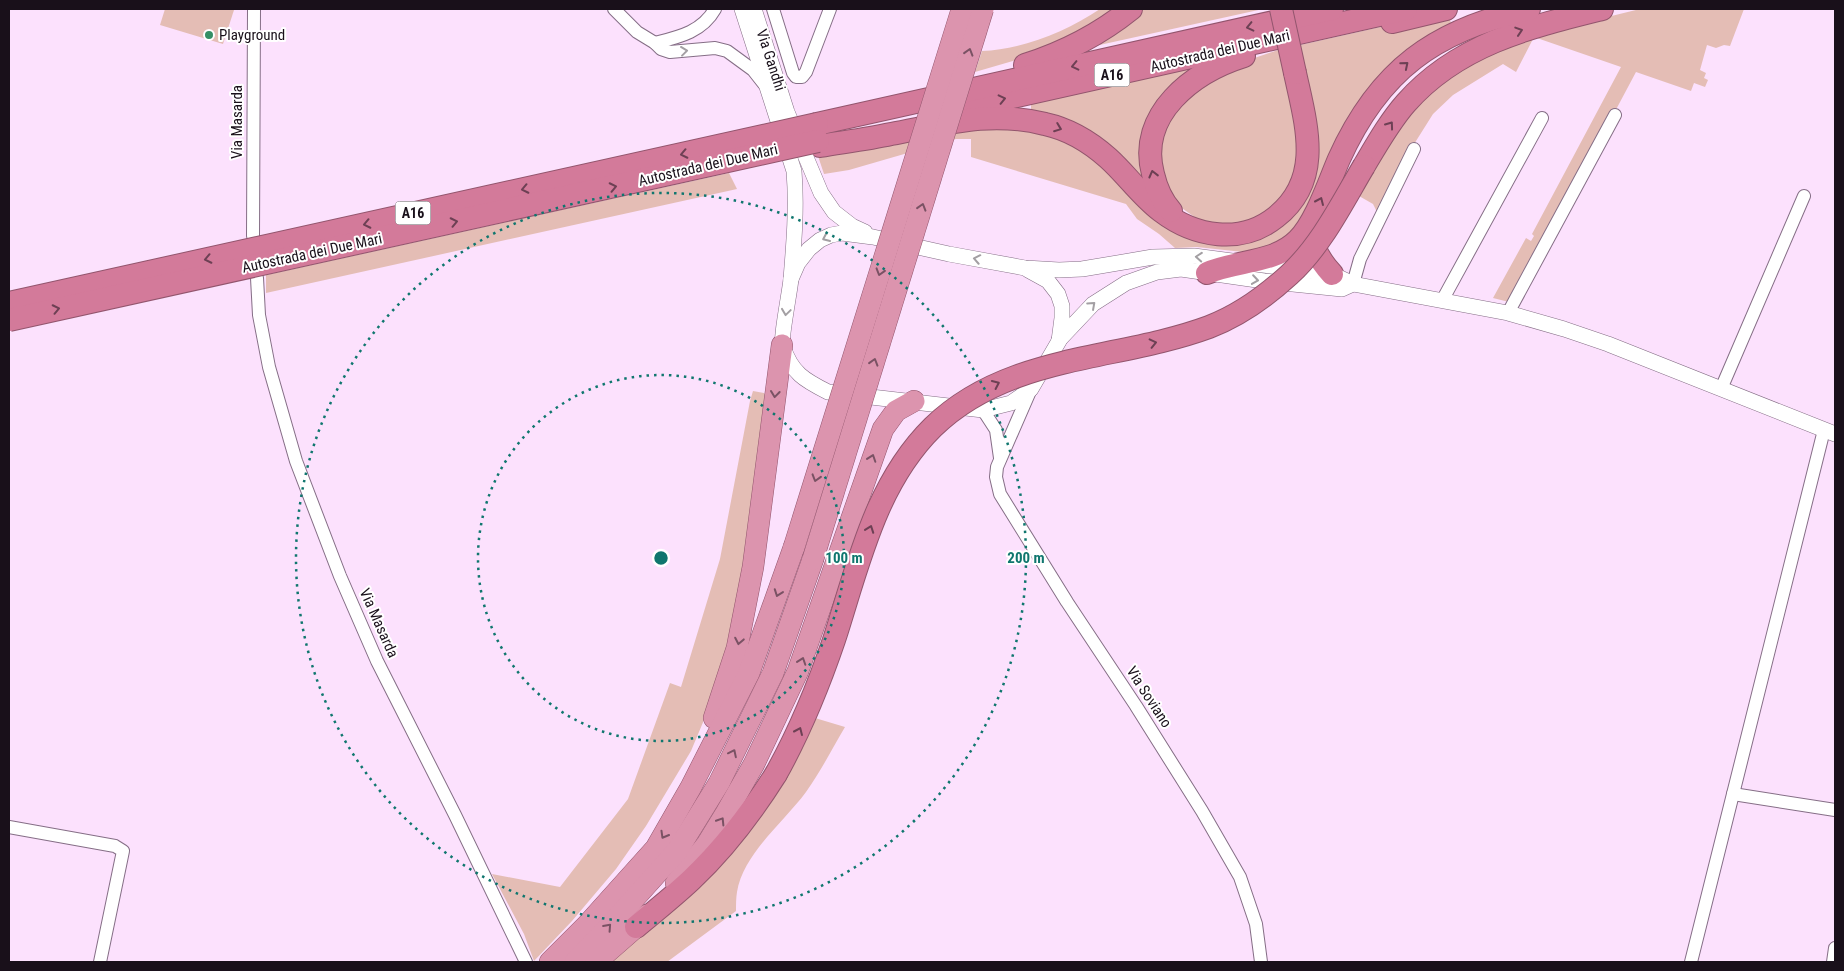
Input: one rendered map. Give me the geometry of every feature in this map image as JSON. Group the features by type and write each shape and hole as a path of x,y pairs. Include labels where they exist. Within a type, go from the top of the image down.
{"highway":[{"path":"550,962 586,926 656,848 691,787 749,673 794,547 962,9"},
{"path":"575,962 677,851 719,783 773,673 813,559 983,9"},
{"path":"818,133 1036,62 1087,39 1115,22 1131,9"},
{"path":"818,133 980,118 1007,118 1046,124 1073,134 1097,149 1160,211 1188,227 1201,232 1227,236 1250,232 1271,222 1294,200 1306,173 1307,133 1281,9"},
{"name":"Autostrada dei Due Mari","path":"9,320 696,168 716,169 818,133 1332,9"},
{"name":"Autostrada dei Due Mari","path":"9,303 715,147 818,133 1406,9"},
{"path":"1188,227 1177,218 1160,194 1153,174 1149,153 1159,116 1175,96 1188,85 1218,66 1252,54 1446,9"},
{"path":"1207,273 1216,269 1268,257 1286,250 1299,239 1310,224 1350,136 1380,90 1421,51 1447,36 1478,22 1529,9"},
{"path":"596,962 692,880 743,822 776,774 796,738 812,702 865,542 883,495 908,456 934,426 973,396 1015,376 1066,361 1171,338 1210,326 1234,316 1277,286 1302,261 1331,220 1406,102 1448,66 1497,39 1525,29 1602,9"},
{"path":"1310,224 1311,239 1315,251 1332,274"},
{"path":"691,787 738,648 753,567 782,345"},
{"path":"636,927 684,875 707,844 754,764 798,671 883,429 896,411 914,401"}],"street":[{"name":"Via Masarda","path":"254,9 254,236"},
{"path":"614,9 637,32 661,49 670,52 715,48 727,50 753,70 768,89"},
{"path":"655,43 692,32 704,24 715,9"},
{"path":"773,9 793,73 796,77 802,77 806,72 830,9"},
{"path":"748,13 768,89 794,171 796,198 791,279 782,345 793,368 806,381 828,392 983,410 1011,404 1031,389"},
{"name":"Via Gandhi","path":"748,13 821,193 834,212 852,226 873,237"},
{"path":"1508,313 1615,115"},
{"path":"1443,300 1542,118"},
{"path":"1354,284 1360,259 1414,148"},
{"path":"1721,389 1804,196"},
{"path":"791,279 798,263 809,249 820,240 842,233 873,237 1025,268 1082,269 1122,261 1176,256 1247,262 1271,267 1332,274 1354,284 1508,313 1564,329 1608,344 1830,432 1733,794 1691,962"},
{"path":"1025,268 1048,280 1058,294 1062,306 1058,341"},
{"path":"1000,458 1006,449 1012,429 1023,410 1031,389 1058,341 1093,304 1126,283 1149,274 1172,269 1342,289 1354,284"},
{"name":"Via Masarda","path":"257,278 258,315 269,367 296,461 340,576 377,661 464,833 526,962"},
{"path":"983,410 996,430 1000,458"},
{"name":"Via Soviano","path":"1000,458 996,477 1004,502 1141,714 1202,811 1240,877 1256,924 1261,962"},
{"path":"1733,794 1835,810"},
{"path":"9,828 115,846 123,851 100,962"},
{"path":"1833,962 1835,948"}],"shaded area":[{"name":"Playground","path":"165,9 234,10 223,44 160,25"},
{"path":"1100,9 1123,9 1041,53 975,72 982,51 1013,47 1044,38 1073,25"},
{"path":"1139,9 1263,9 1095,46"},
{"path":"1640,9 1744,9 1730,46 1724,45 1716,48 1707,45 1700,70 1706,73 1704,78 1708,80 1705,87 1694,83 1691,91 1636,72 1513,303 1493,298 1526,238 1531,241 1534,236 1532,234 1621,67 1534,37 1516,72 1503,64 1453,95 1433,114 1377,212 1373,204 1359,196 1387,141 1447,75 1534,35"},
{"path":"1447,12 1451,23 1414,48 1310,213 1287,242 1243,252 1197,247 1175,248 1137,219 1126,204 971,157 971,139 956,139 849,170 824,174 817,153 966,122 1072,136 1184,231 1251,221 1219,225 1196,218 1176,204 1158,173 1166,115 1225,68 1278,50","holes":["1301,145 1288,216 1254,221 1291,191"]},
{"path":"1194,67 1176,85 1148,182 1047,113 1031,110 1031,104"},
{"path":"729,173 737,189 266,293 266,275"},
{"path":"753,391 764,393 769,400 746,580 714,696 691,751 646,826 616,869 572,921 534,961 524,934 492,874 560,887 628,799 670,683 681,687 720,559"},
{"path":"815,718 845,727 806,792 766,839 747,865 737,892 736,911 667,962 606,962"}],"place":[{"name":"Playground","path":"209,35"}]}
